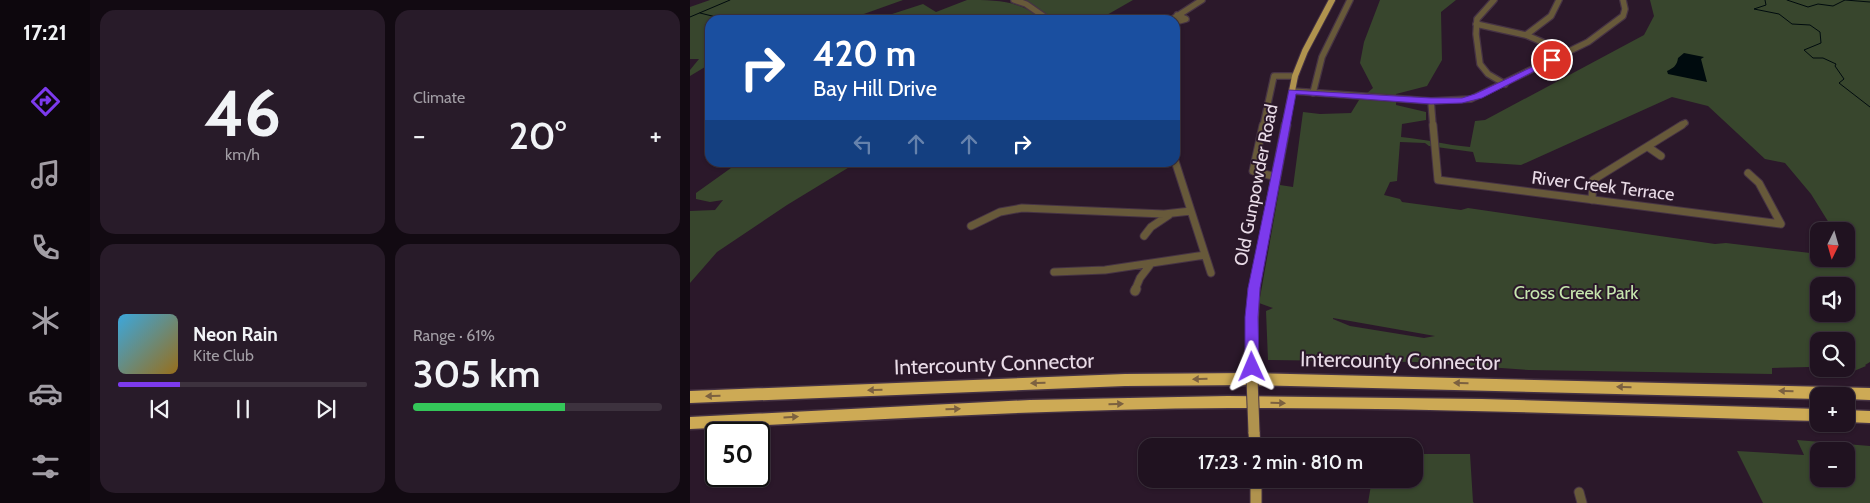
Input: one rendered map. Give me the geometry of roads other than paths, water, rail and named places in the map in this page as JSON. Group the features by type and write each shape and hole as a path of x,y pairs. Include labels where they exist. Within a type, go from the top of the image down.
{"highway":[{"name":"Intercounty Connector","path":"690,397 1106,381 1239,379 1870,394"},
{"path":"690,423 946,409 1164,403 1376,404 1810,415"},
{"path":"1855,416 1870,417"}],"main road":[{"name":"Old Gunpowder Road","path":"1254,438 1251,351 1254,288 1296,76 1304,51 1332,0"},
{"path":"1256,488 1256,503"}],"street":[{"path":"1014,0 1026,4 1042,15"},
{"path":"1177,15 1202,0"},
{"path":"1313,93 1322,57 1350,0"},
{"path":"1494,0 1481,13 1476,24 1480,64 1488,74 1505,84"},
{"path":"1526,35 1548,17 1558,5 1558,0"},
{"path":"1292,91 1431,101 1454,102 1471,99 1588,42 1620,20 1625,12 1623,0"},
{"path":"1180,16 1186,19 1180,21"},
{"path":"1476,24 1526,35 1568,53"},
{"path":"1276,176 1253,171 1274,76 1296,76"},
{"name":"River Creek Terrace","path":"1431,101 1438,180 1781,224 1759,183 1748,173"},
{"path":"1592,200 1593,180 1685,123"},
{"path":"1648,147 1661,156"},
{"path":"1177,167 1211,273"},
{"path":"971,226 1000,212 1030,208 1171,214 1191,211"},
{"path":"1144,236 1151,227 1171,214"},
{"path":"1054,272 1150,265 1205,255"},
{"path":"1135,291 1140,278 1150,265"},
{"path":"1579,492 1582,503"}],"waterway":[{"path":"690,17 730,0"},
{"path":"1765,0 1766,5 1754,9 1779,14 1792,24 1810,25 1820,32 1821,43 1804,50 1813,58 1823,58 1836,64 1835,66 1844,79 1839,83 1870,107"},
{"path":"1787,0 1808,7 1818,4 1833,6 1845,0 1870,2"},
{"path":"700,13 708,15"}],"park label":[{"name":"Cross Creek Park","path":"1576,293"}]}
